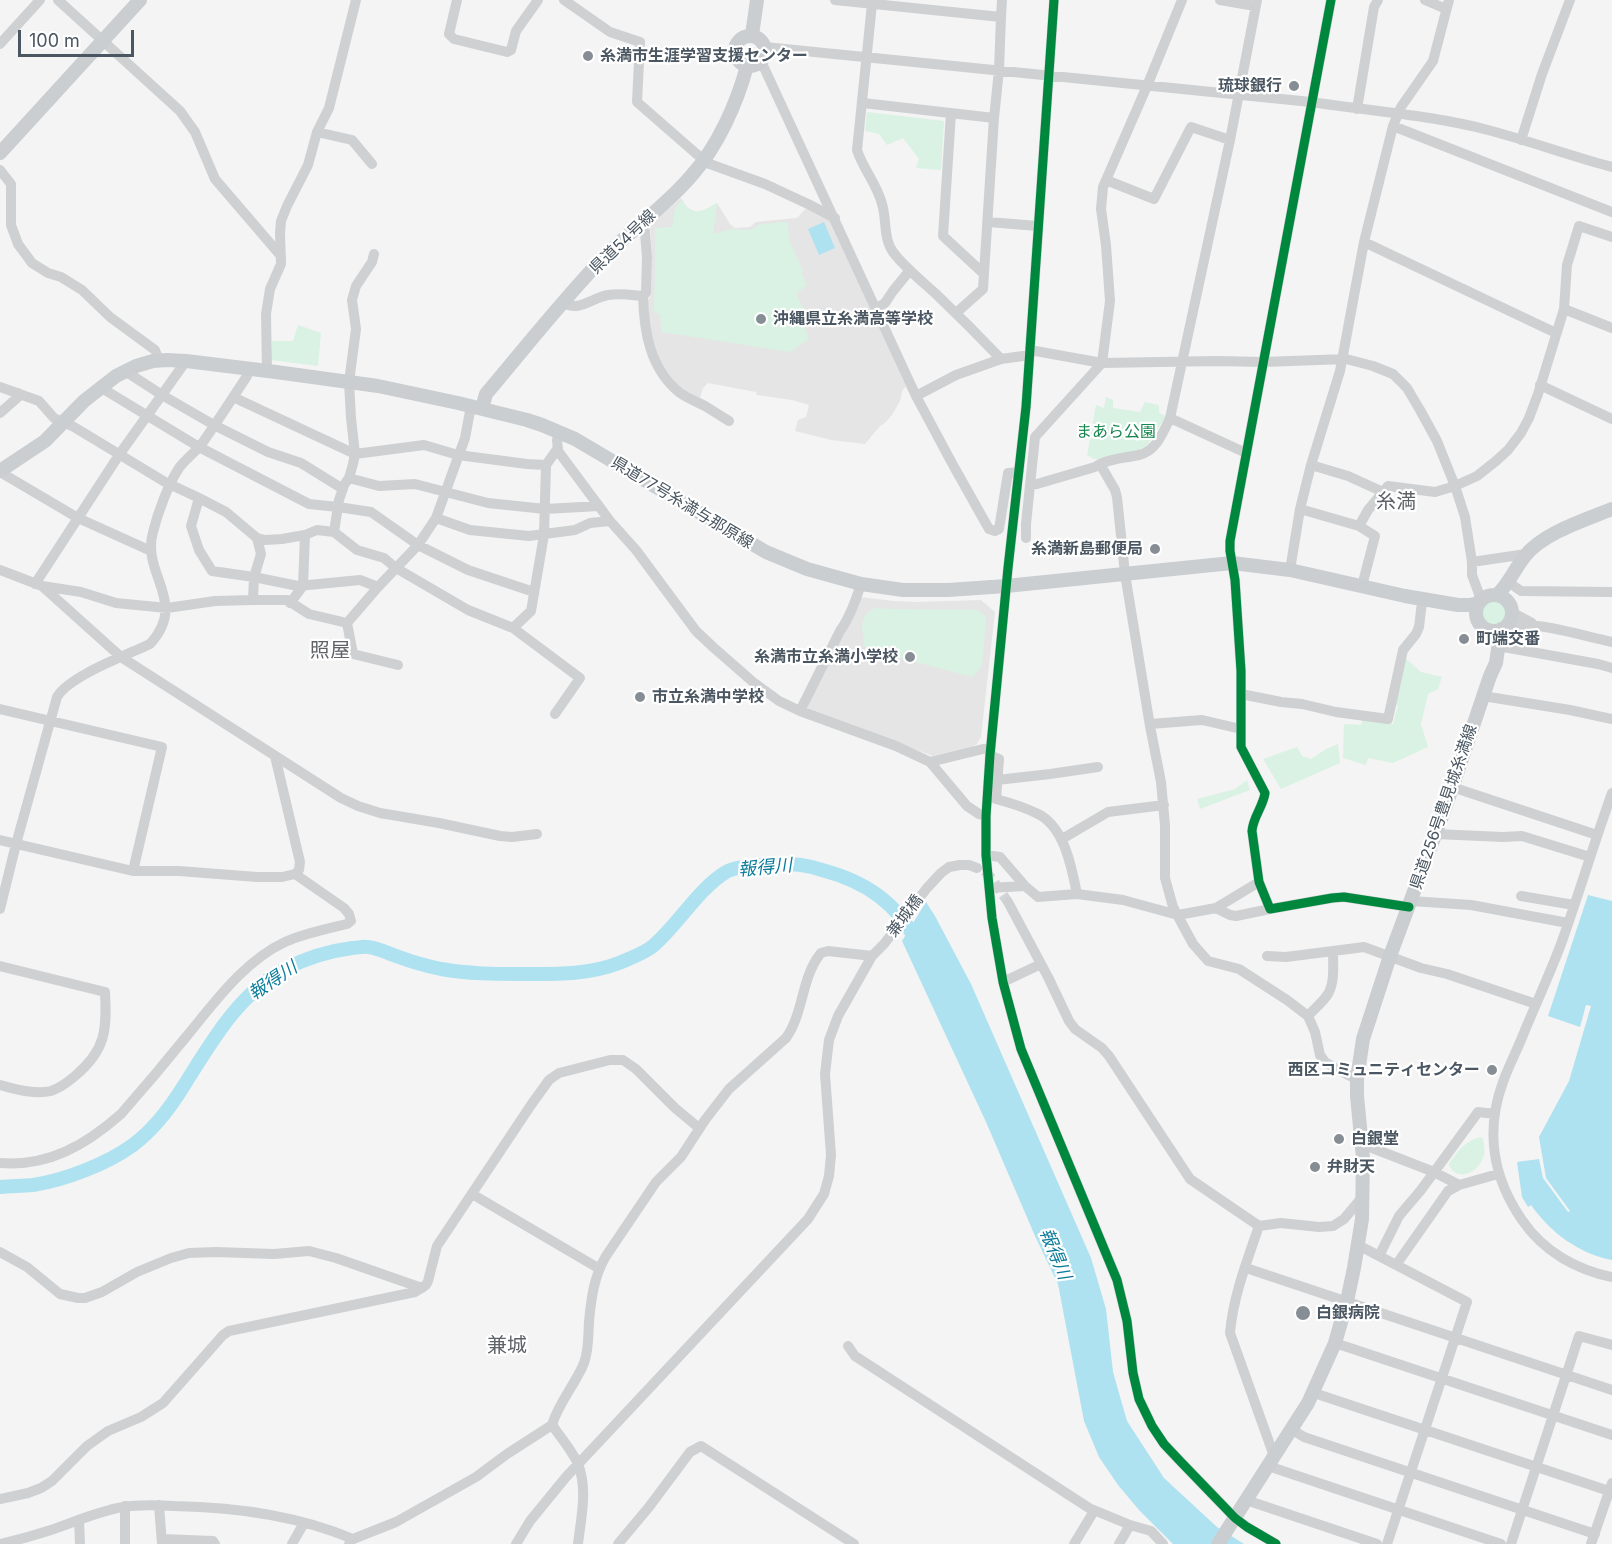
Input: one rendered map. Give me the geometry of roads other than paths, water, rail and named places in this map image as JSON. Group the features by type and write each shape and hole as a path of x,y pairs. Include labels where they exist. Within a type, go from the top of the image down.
{"main road":[{"path":"0,153 140,0"},
{"path":"752,35 757,0"},
{"path":"752,35 760,39 765,47 764,57 752,66 747,66 738,60 734,51 738,41 752,35"},
{"name":"県道54号線","path":"476,407 562,302 603,258 691,177 716,140 734,105 747,66"},
{"name":"県道77号糸満与那原線","path":"0,472 37,447 100,387 125,371 159,360 186,361 349,382 476,407 535,422 593,450 776,556 807,569 861,584 926,590 1006,586 1232,563 1290,570 1405,596 1467,606 1494,601"},
{"path":"1494,601 1526,554 1564,528 1612,509"},
{"path":"1494,601 1514,586 1544,541"},
{"name":"県道77号糸満与那原線","path":"1405,596 1471,615 1496,631 1504,628"},
{"name":"県道256号豊見城糸満線","path":"1218,1544 1314,1393 1335,1343 1347,1301 1358,1245 1364,1195 1357,1096 1363,1039 1390,956 1490,676 1495,668 1498,646 1504,628 1510,622 1494,601 1476,609 1492,640 1490,676"}],"street":[{"path":"0,44 40,0"},
{"path":"58,0 180,111 195,132 215,179 281,256"},
{"path":"267,371 266,314 270,289 281,264 281,221 308,165 317,132 329,108 356,0"},
{"path":"457,0 448,34 454,39 507,52 511,50 516,31 538,0"},
{"path":"564,0 610,32 640,42 637,102 704,160 765,184 835,219"},
{"path":"835,0 1001,17"},
{"path":"956,314 983,289 1002,0"},
{"path":"1054,0 1024,427 990,751 986,855 992,918 1003,982 1021,1049 1117,1280 1127,1321 1133,1373 1140,1398 1152,1426 1164,1444 1232,1523 1247,1527 1276,1544"},
{"path":"1026,538 1035,437 1102,363 1110,301 1101,209 1102,187 1182,0"},
{"path":"1030,484 1095,467 1111,459 1142,454 1161,436 1170,418 1230,140 1256,3 1220,0"},
{"path":"1270,909 1259,882 1252,825 1265,793 1241,747 1241,694 1235,582 1230,542 1331,0"},
{"path":"1356,109 1374,8 1378,0"},
{"path":"1290,570 1300,509 1311,465 1336,386 1364,242 1393,126 1398,114 1433,61 1448,5 1425,0"},
{"path":"1521,140 1542,74 1570,0"},
{"path":"872,4 857,150 880,196 887,239 893,252 910,270 1001,359"},
{"path":"765,47 1311,102 1398,114 1487,130 1612,167"},
{"path":"761,61 916,396 990,529 995,531 999,529 1008,473 1019,472"},
{"path":"862,103 994,118"},
{"path":"951,113 943,236 983,273"},
{"path":"1393,126 1612,212"},
{"path":"1106,180 1154,199 1191,127 1230,140"},
{"path":"317,132 352,140 372,164"},
{"path":"0,170 11,184 11,225 18,244 32,263 82,290 110,317 155,350 159,360"},
{"path":"644,221 647,257 646,293 643,296 650,351 658,369 681,394 729,421"},
{"path":"988,222 1038,226"},
{"path":"1359,526 1368,510 1388,486 1435,492 1455,486 1477,476 1508,450 1529,418 1540,385 1564,309 1567,265 1579,226 1612,237"},
{"path":"1364,242 1556,333"},
{"path":"334,532 338,507 354,464 355,453 349,382 356,329 352,300 356,286 372,262 374,254"},
{"path":"875,309 885,303 910,270"},
{"path":"562,302 576,307 609,295 643,296"},
{"path":"1564,309 1612,328"},
{"path":"916,396 956,375 1001,359 1030,353 1102,363 1350,360 1387,371 1401,381 1437,441 1465,518 1473,562 1472,575 1479,594 1521,618 1547,628"},
{"path":"38,585 119,455 186,361"},
{"path":"0,909 57,697 61,690 74,679 150,644 155,639 162,626 167,608 152,561 153,531 180,468 199,447 233,398 249,369"},
{"path":"125,371 214,425 268,452 300,463 343,489"},
{"path":"1540,385 1612,419"},
{"path":"0,387 39,401 54,418 171,485 226,512 257,538 282,539 305,535 317,530 334,532 357,550 384,558 468,610 513,628 580,678 555,714"},
{"path":"100,387 199,447 309,504 371,512 418,545 468,570 534,591"},
{"path":"0,413 17,398 18,393"},
{"path":"233,398 355,453 423,445 458,455 546,465"},
{"path":"347,622 418,545 436,518 476,407"},
{"path":"1170,418 1246,453"},
{"path":"1024,427 1041,429"},
{"path":"559,432 556,440 558,451 696,631 753,682 779,701 896,746 930,762 967,806 986,816"},
{"path":"513,628 531,611 544,535 546,465 558,448"},
{"path":"1100,464 1115,490 1125,574 1161,782 1164,805 1165,878 1173,907 1193,944 1208,961 1239,969 1308,1016 1315,1032 1320,1055 1325,1062 1357,1079"},
{"path":"1311,465 1347,476 1383,492"},
{"path":"0,472 78,518 151,551"},
{"path":"349,478 379,486 415,484 488,503 545,509 599,506"},
{"path":"200,498 191,526 199,550 212,571 303,586 360,580 378,587"},
{"path":"1300,509 1359,526 1375,536 1362,586"},
{"path":"436,518 470,530 529,536 575,530 590,523 610,521"},
{"path":"290,603 303,586 305,535"},
{"path":"253,600 254,577 261,554 257,538"},
{"path":"1473,562 1526,554"},
{"path":"0,570 38,585 81,592 116,603 167,608 215,601 287,600 309,614 347,622"},
{"path":"800,711 845,624 861,584"},
{"path":"38,585 121,657 341,798 381,813 500,836 537,834"},
{"path":"1514,586 1521,591 1612,592"},
{"path":"1241,694 1336,712 1388,719 1403,650 1419,627 1422,602"},
{"path":"347,622 353,654 398,665"},
{"path":"1504,628 1519,624 1612,642"},
{"path":"1498,646 1612,668"},
{"path":"1483,696 1612,719"},
{"path":"0,709 162,747 133,871"},
{"path":"1150,724 1202,720 1241,729"},
{"path":"930,762 990,751"},
{"path":"990,751 999,759 996,799 1043,816 1062,839 1072,868 1077,894"},
{"path":"0,840 133,871 179,871 257,877 282,877 295,874 299,870 300,862 275,756"},
{"path":"997,780 1098,766"},
{"path":"1452,787 1597,835"},
{"path":"1612,793 1568,923 1502,1083 1495,1114 1494,1143 1498,1174 1508,1199 1525,1225 1540,1240 1572,1264 1612,1277"},
{"path":"1062,839 1108,812 1164,805"},
{"path":"1435,834 1522,836 1590,857"},
{"path":"986,855 1000,857 1025,886 1038,897 1077,894 1123,900 1178,915 1216,908 1259,882"},
{"name":"兼城橋","path":"516,1544 556,1487 808,1219 824,1194 829,1176 831,1155 825,1074 829,1040 838,1016 872,956 941,873 949,867 960,865 977,868"},
{"path":"0,1163 47,1160 85,1142 121,1114 212,1005 241,974 262,956 284,942 351,921 344,908 295,874"},
{"path":"989,888 1025,886"},
{"path":"1521,896 1574,905"},
{"path":"1216,908 1236,916 1344,897 1410,904 1471,905 1568,923"},
{"path":"1008,902 1069,1021 1075,1029 1102,1048 1109,1056 1190,1179 1259,1226 1281,1223 1319,1227 1334,1226 1344,1219 1364,1195"},
{"path":"1267,956 1286,957 1364,947 1421,968 1447,974 1536,1004"},
{"path":"0,1544 32,1540 96,1513 125,1506 159,1505 241,1509 267,1514 327,1528 351,1542 396,1522 476,1477 552,1425 559,1406 584,1363 588,1344 592,1292 598,1268 656,1182 681,1157 699,1128 729,1089 793,1029 812,968 821,953 828,951 872,956"},
{"path":"1308,1016 1330,989 1333,951"},
{"path":"1003,982 1041,964"},
{"path":"0,966 105,992 106,1023 101,1046 86,1066 67,1083 50,1091 33,1092 0,1085"},
{"path":"0,1498 28,1493 40,1488 59,1475 76,1455 108,1431 141,1417 163,1403 229,1331 415,1292 422,1288 428,1281 437,1246 531,1105 549,1080 559,1072 610,1060 622,1060 636,1069 675,1108 699,1128"},
{"path":"1379,1256 1399,1216 1478,1112 1495,1114"},
{"path":"1362,1144 1434,1172 1459,1185"},
{"path":"1396,1265 1448,1191 1459,1185 1498,1174"},
{"path":"472,1194 598,1268"},
{"path":"1259,1226 1231,1317 1230,1333 1271,1461 1398,1509 1502,1544"},
{"path":"1358,1245 1467,1302 1387,1544"},
{"path":"0,1252 27,1267 60,1294 78,1298 102,1292 137,1272 171,1258 189,1253 216,1252 274,1254 309,1251 422,1288"},
{"path":"1245,1268 1612,1390"},
{"path":"1511,1544 1579,1336 1612,1345"},
{"path":"1335,1343 1612,1435"},
{"path":"848,1346 855,1356 1094,1511 1130,1526 1151,1531 1163,1544"},
{"path":"1291,1429 1304,1437 1522,1509 1593,1539 1611,1487 1536,1467 1314,1393"},
{"path":"552,1425 578,1464 583,1486 578,1544"},
{"path":"618,1544 690,1452 701,1446 854,1544"},
{"path":"1246,1500 1377,1544"},
{"path":"159,1505 162,1541 213,1541 215,1544"},
{"path":"125,1506 125,1544"},
{"path":"1074,1544 1094,1511"},
{"path":"79,1520 80,1544"},
{"path":"292,1544 304,1523"},
{"path":"1119,1544 1130,1526"}],"water":[{"path":"824,222 835,248 819,255 808,229"},
{"path":"1588,895 1612,901 1612,1260 1577,1247 1556,1233 1531,1205 1528,1207 1522,1197 1517,1162 1539,1159 1543,1178 1568,1212 1570,1211 1546,1178 1539,1137 1569,1081 1591,1006 1586,1005 1580,1027 1548,1016"},
{"path":"926,902 971,984 1091,1258 1106,1309 1113,1372 1127,1421 1164,1478 1217,1527 1244,1544 1173,1544 1139,1510 1099,1457 1084,1421 1058,1284 902,941"}],"waterway":[{"name":"報得川","path":"0,1187 33,1185 72,1175 111,1159 133,1145 167,1111 226,1021 253,992 285,969 326,953 368,947 430,967 472,973 560,974 596,970 619,963 650,949 697,897 726,872 741,867 774,864 815,868 867,888 890,906 910,930 918,944"}],"tunnel":[{"path":"985,871 1008,902"}],"place":[{"name":"糸満市生涯学習支援センター","path":"588,56"},
{"name":"琉球銀行","path":"1294,86"},
{"name":"沖縄県立糸満高等学校","path":"761,319"},
{"name":"糸満新島郵便局","path":"1155,549"},
{"name":"町端交番","path":"1464,639"},
{"name":"糸満市立糸満小学校","path":"910,657"},
{"name":"市立糸満中学校","path":"640,697"},
{"name":"西区コミュニティセンター","path":"1492,1070"},
{"name":"白銀堂","path":"1339,1139"},
{"name":"弁財天","path":"1315,1167"},
{"name":"白銀病院","path":"1303,1313"}],"district":[{"name":"糸満","path":"1396,502"},
{"name":"照屋","path":"330,651"},
{"name":"兼城","path":"507,1346"}],"park label":[{"name":"まあら公園","path":"1116,432"}]}
